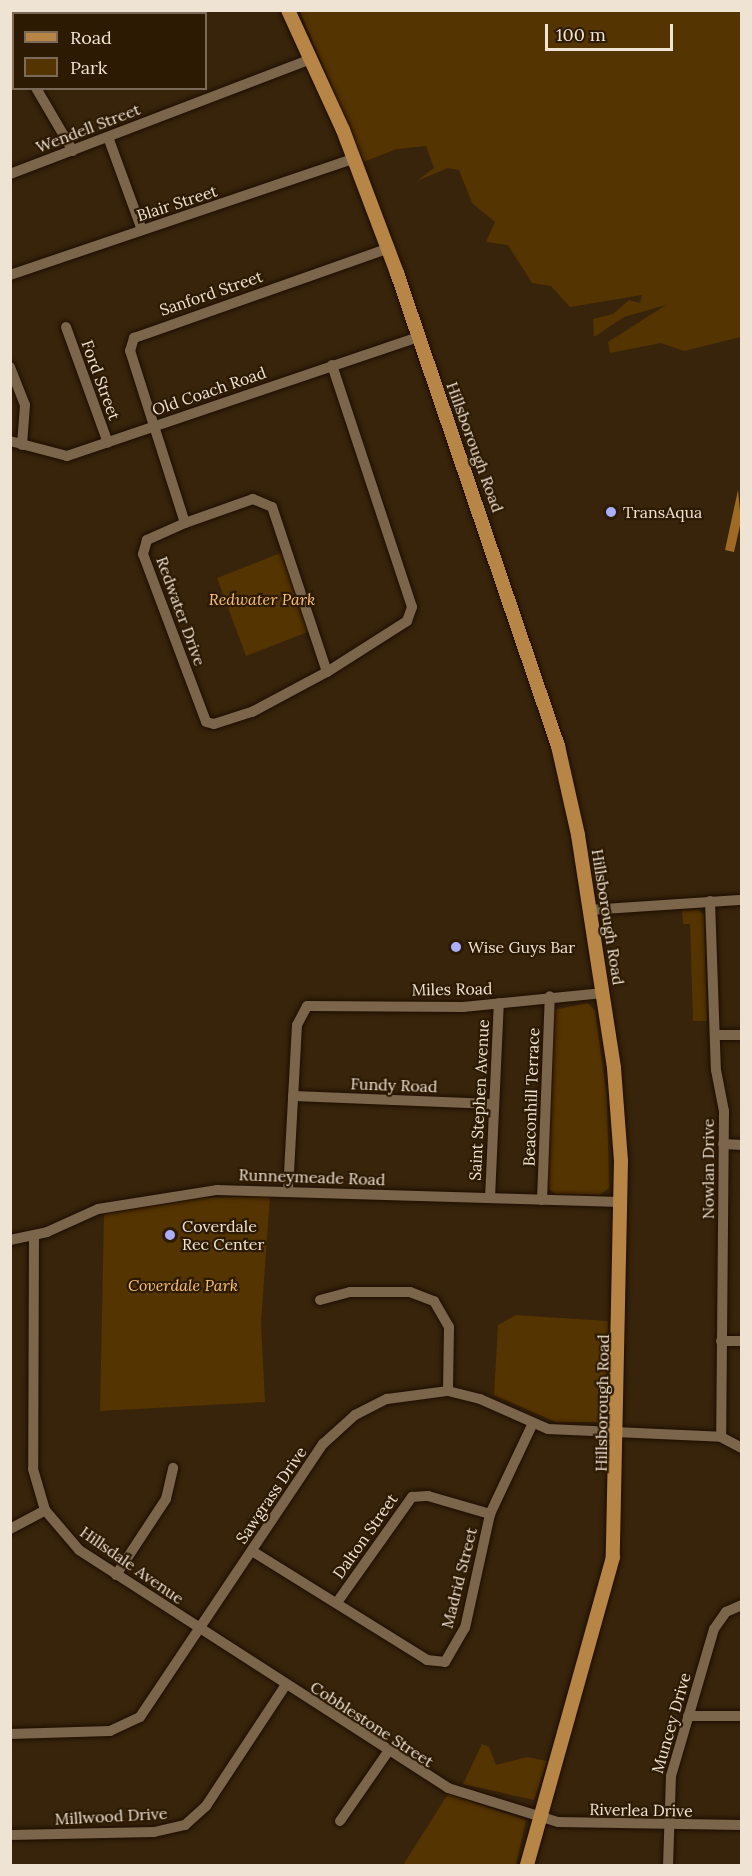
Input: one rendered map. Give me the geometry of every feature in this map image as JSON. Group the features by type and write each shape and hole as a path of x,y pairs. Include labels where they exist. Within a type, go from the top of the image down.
{"main road":[{"name":"Hillsborough Road","path":"288,10 311,59 387,249 558,746 590,910 618,1104 621,1202 618,1432 611,1575 527,1866"}],"street":[{"name":"Wendell Street","path":"10,174 311,59"},
{"path":"37,90 73,151"},
{"path":"108,137 142,230"},
{"name":"Blair Street","path":"10,275 352,159"},
{"name":"Sanford Street","path":"156,426 130,351 134,338 387,249"},
{"name":"Ford Street","path":"66,327 108,443"},
{"name":"Old Coach Road","path":"10,441 67,456 417,337"},
{"name":"Redwater Drive","path":"327,672 272,507 253,499 185,523 147,540 143,554 206,722 214,724 252,712 327,672 407,621 412,607 332,365"},
{"path":"10,368 25,405 22,445"},
{"path":"156,426 185,523"},
{"path":"590,910 741,900"},
{"name":"Nowlan Drive","path":"710,901 715,1035 723,1144 721,1437"},
{"name":"Miles Road","path":"293,1096 297,1025 303,1009 329,1003 499,1003 550,996 603,993"},
{"name":"Beaconhill Terrace","path":"542,1200 550,996"},
{"name":"Saint Stephen Avenue","path":"490,1198 499,1003"},
{"path":"715,1035 741,1035"},
{"path":"288,1191 293,1096"},
{"name":"Fundy Road","path":"293,1096 494,1104"},
{"path":"723,1144 741,1144"},
{"name":"Runneymeade Road","path":"10,1240 34,1236 98,1209 170,1196 288,1191 621,1202"},
{"name":"Hillsdale Avenue","path":"34,1236 38,1298 31,1450 45,1510 71,1542 116,1575 200,1630"},
{"path":"320,1300 350,1292 410,1292 434,1301 449,1327 448,1391"},
{"path":"721,1341 741,1341"},
{"name":"Sawgrass Drive","path":"10,1734 98,1732 134,1721 200,1630 252,1551 341,1425 387,1399 448,1391 480,1399 532,1425 721,1437"},
{"name":"Madrid Street","path":"252,1551 338,1601 427,1660 445,1662 465,1628 490,1514 532,1425"},
{"path":"721,1437 741,1448"},
{"path":"116,1575 166,1499 173,1467"},
{"name":"Dalton Street","path":"338,1601 412,1497 428,1496 490,1514"},
{"path":"10,1529 45,1510"},
{"name":"Muncey Drive","path":"668,1866 671,1776 714,1629 726,1612 741,1605"},
{"name":"Cobblestone Street","path":"200,1630 387,1753 447,1788 541,1817"},
{"name":"Millwood Drive","path":"10,1835 154,1833 185,1825 206,1806 285,1686"},
{"path":"688,1716 741,1716"},
{"path":"340,1821 387,1753"},
{"name":"Riverlea Drive","path":"541,1817 668,1827 741,1825"}],"green space":[{"path":"300,11 741,11 741,337 684,351 661,343 610,353 608,342 666,305 624,317 594,337 593,319 613,314 629,300 640,303 642,295 570,307 551,286 532,283 508,245 486,242 495,222 472,203 459,170 448,168 417,181 434,168 426,146 397,149 363,162"},
{"name":"Redwater Park","path":"283,552 310,631 246,656 217,578"},
{"path":"698,910 704,915 707,1021 693,1021 690,924 683,924 682,911"},
{"path":"588,1003 595,1011 607,1098 609,1188 600,1195 556,1194 549,1189 546,1166 554,1010"},
{"name":"Coverdale Park","path":"270,1196 261,1323 265,1402 100,1411 104,1214 200,1198"},
{"path":"516,1315 608,1321 606,1422 556,1422 494,1395 498,1325"},
{"path":"482,1744 489,1747 496,1765 527,1757 547,1761 534,1800 463,1784"},
{"path":"448,1794 526,1820 516,1865 403,1865"}],"shaded area":[{"path":"738,490 741,521 734,552 725,550"}],"place":[{"name":"TransAqua","path":"611,512"},
{"name":"Wise Guys Bar","path":"456,947"},
{"name":"Coverdale Rec Center","path":"170,1235"}]}
